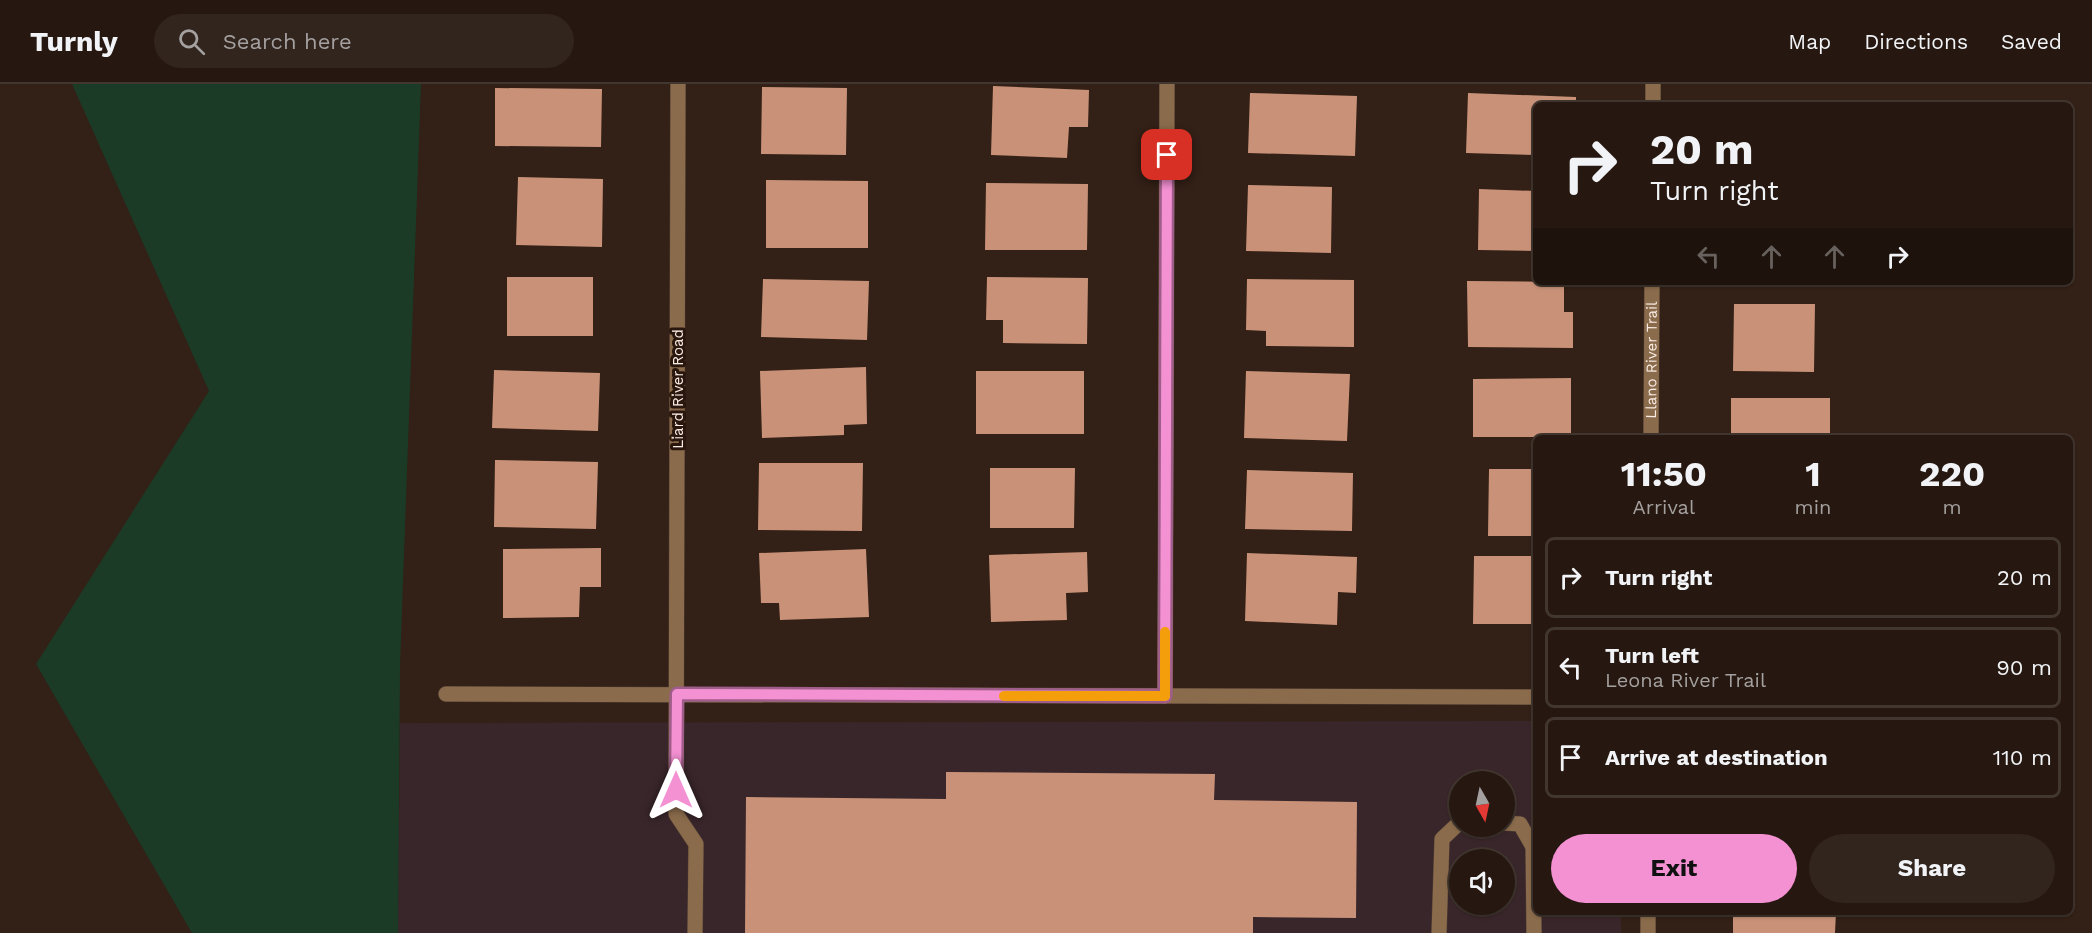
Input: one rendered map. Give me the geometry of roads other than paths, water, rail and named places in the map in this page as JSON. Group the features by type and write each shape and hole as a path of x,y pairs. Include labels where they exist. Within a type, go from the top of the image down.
{"street":[{"name":"Liard River Road","path":"678,84 676,814 696,844 695,933"},
{"path":"1165,696 1167,84"},
{"path":"1653,84 1653,102"},
{"name":"Llano River Trail","path":"1651,435 1652,285"},
{"path":"446,694 1533,697"},
{"path":"1515,824 1520,824 1533,847"},
{"path":"1439,933 1442,839 1449,832"},
{"path":"1534,915 1534,933"},
{"path":"1648,915 1648,933"}]}
